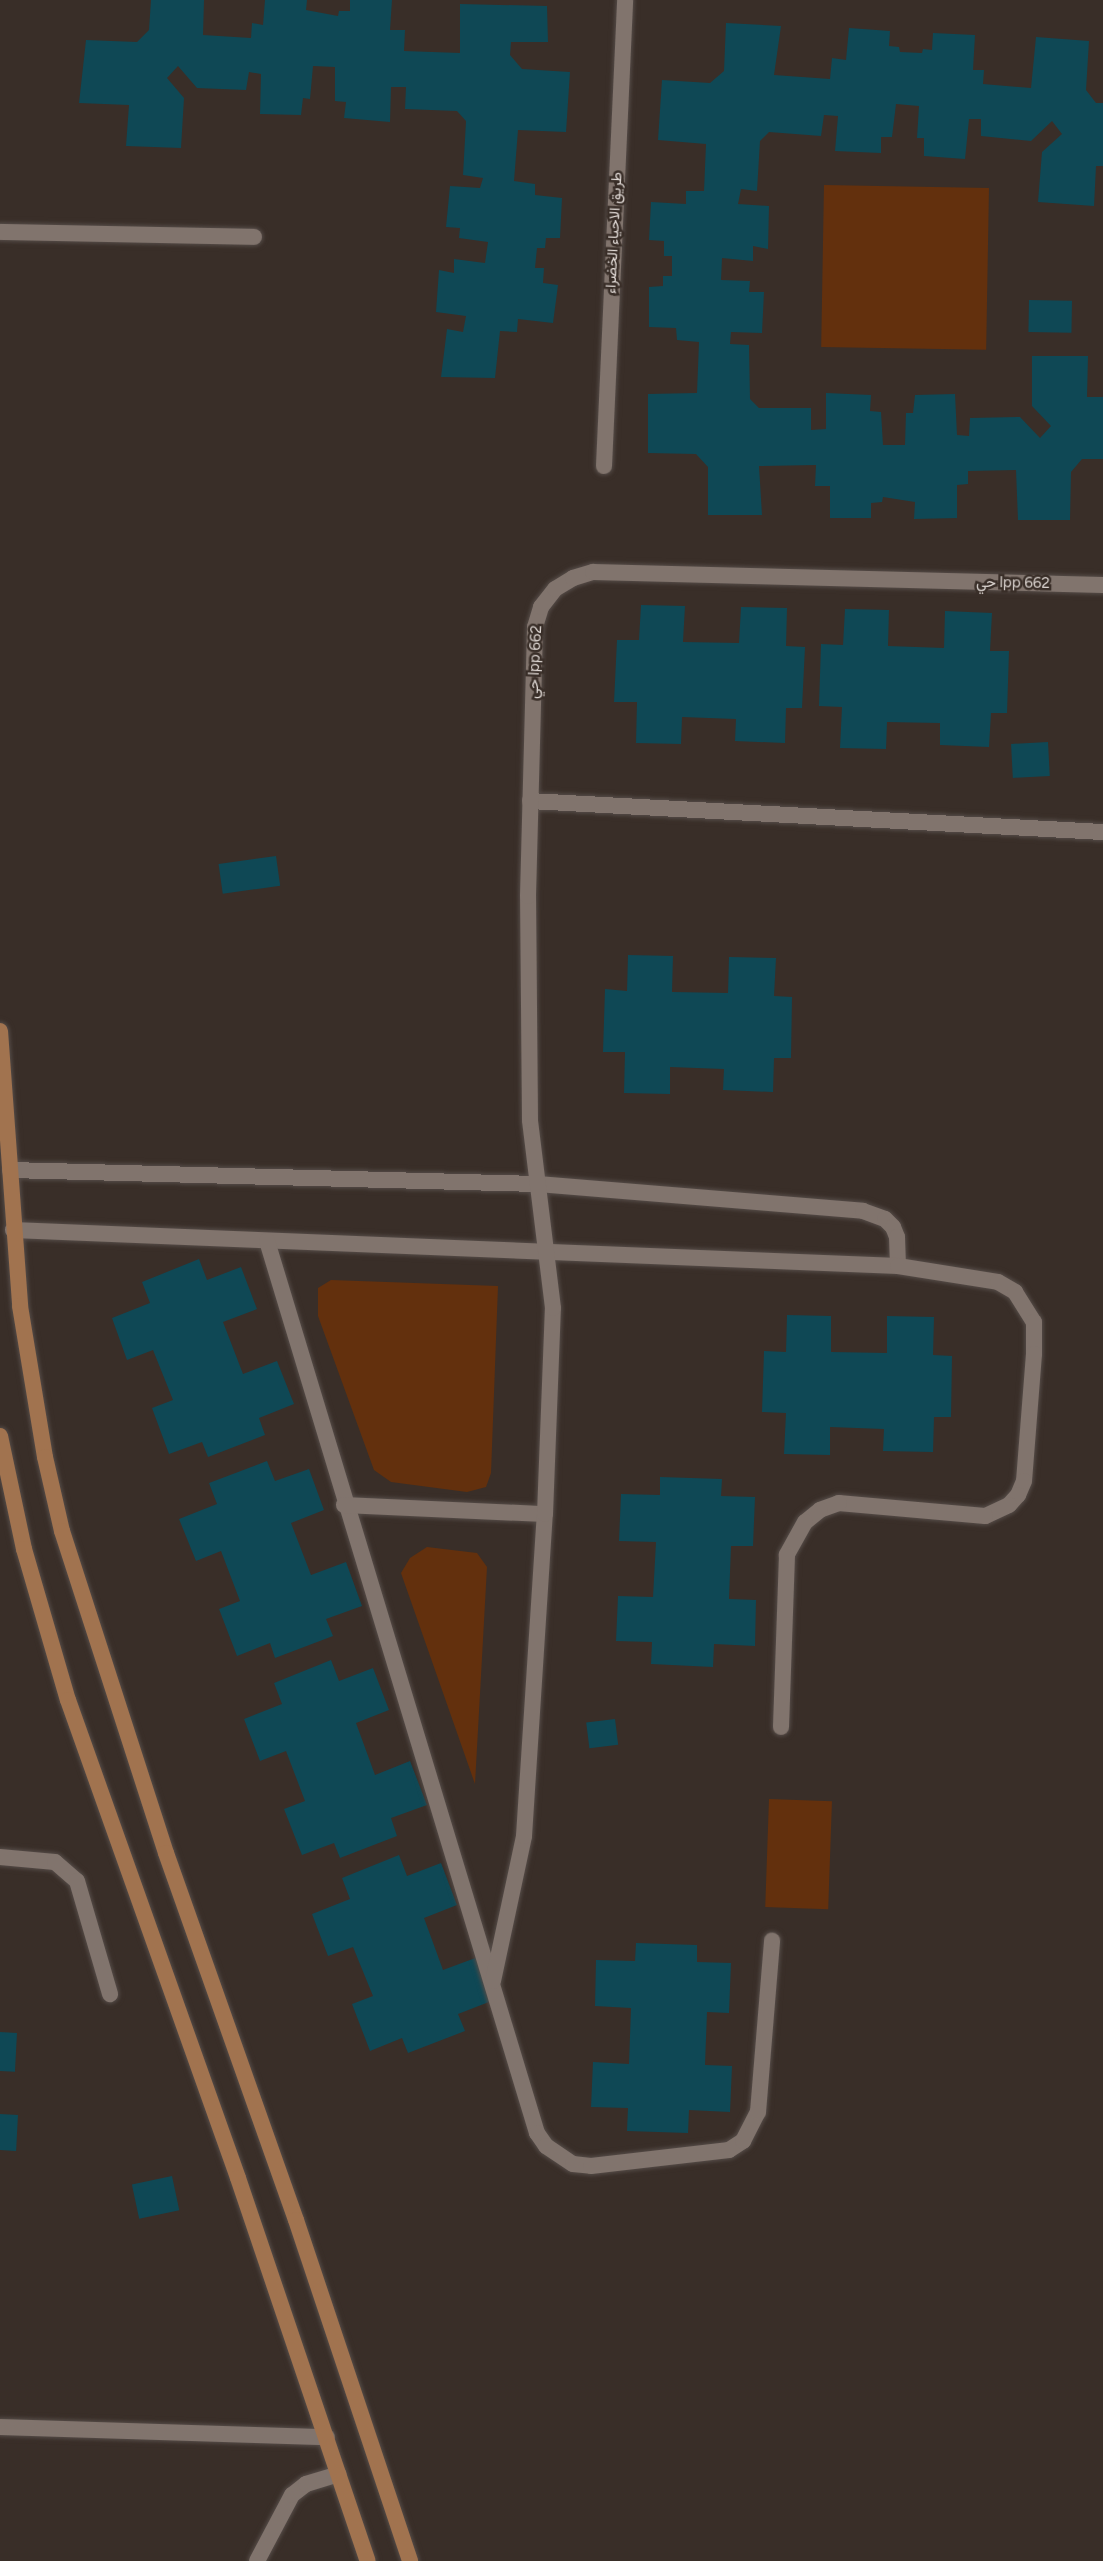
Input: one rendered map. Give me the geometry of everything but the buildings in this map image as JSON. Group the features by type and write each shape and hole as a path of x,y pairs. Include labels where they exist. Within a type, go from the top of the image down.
{"main road":[{"path":"0,1031 20,1306 43,1446 83,1605 410,2561"},
{"path":"0,1436 24,1549 68,1700 327,2437 368,2561"}],"street":[{"name":"طريق الاحياء الخضراء","path":"604,466 625,0"},
{"path":"0,232 254,237"},
{"name":"حي lpp 662","path":"493,1981 524,1836 545,1514 553,1308 530,1120 530,801 535,627 541,607 555,589 573,578 593,572 1103,585"},
{"path":"530,801 1103,832"},
{"path":"10,1170 538,1184 874,1213 892,1227 897,1238 898,1266"},
{"path":"13,1230 898,1266 998,1282 1016,1292 1028,1307 1034,1322 1034,1354 1024,1481 1009,1505 985,1516 839,1503 820,1510 805,1522 787,1555 781,1726"},
{"path":"267,1241 344,1505 493,1981 537,2133 559,2157 591,2166 729,2150 747,2135 758,2112 772,1941"},
{"path":"344,1505 545,1514"},
{"path":"0,1857 55,1862 77,1881 110,1994"},
{"path":"0,2427 327,2437"},
{"path":"257,2561 292,2495 314,2480 339,2474"}],"shaded area":[{"path":"824,185 989,188 986,350 821,347"},
{"path":"331,1280 498,1286 491,1473 486,1487 467,1492 391,1482 374,1470 318,1316 318,1288"},
{"path":"427,1547 477,1553 487,1567 475,1784 401,1573 410,1558"},
{"path":"769,1799 832,1801 828,1909 765,1907"}]}
